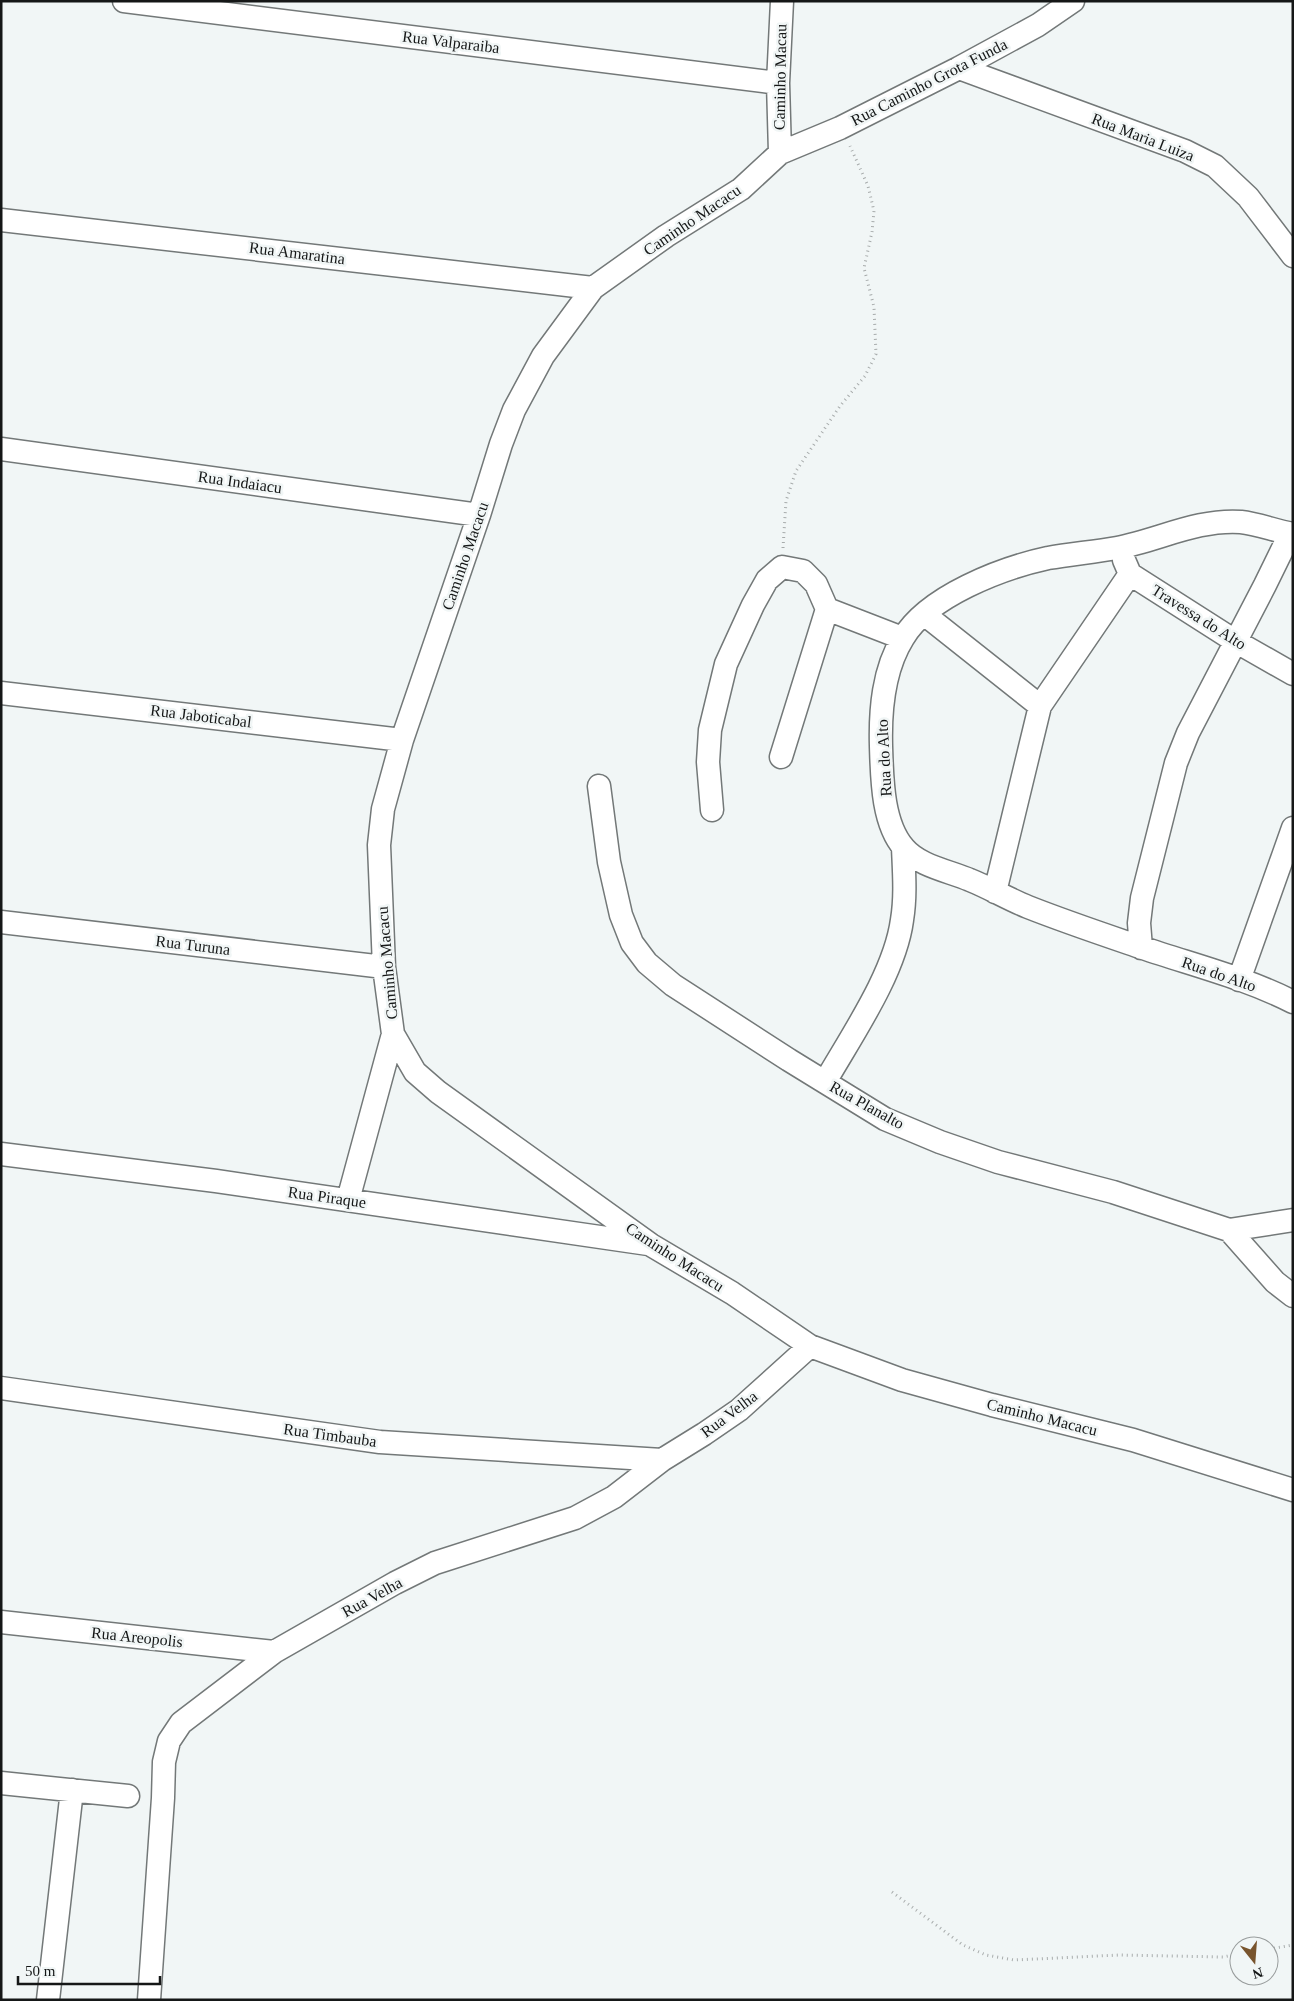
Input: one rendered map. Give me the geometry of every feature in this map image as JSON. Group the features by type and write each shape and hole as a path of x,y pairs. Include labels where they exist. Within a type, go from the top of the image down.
{"street":[{"name":"Rua Valparaiba","path":"124,1 778,83"},
{"name":"Caminho Macau","path":"780,153 778,83 782,1"},
{"name":"Rua Caminho Grota Funda","path":"780,153 840,128 959,68 1038,25 1073,1"},
{"name":"Rua Maria Luiza","path":"959,68 1185,151 1215,166 1248,197 1293,256"},
{"name":"Caminho Macacu","path":"780,153 741,189 666,236 594,288 543,356 514,410 402,740 383,810 379,845 384,967 393,1034 415,1072 438,1092 651,1245 732,1294 810,1346 902,1380 992,1405 1133,1440 1293,1490"},
{"name":"Rua Amaratina","path":"1,220 594,288"},
{"name":"Rua Indaiacu","path":"1,449 479,515"},
{"name":"Rua do Alto","path":"1292,534 1242,522 1210,524 1174,531 1119,547 1047,559 1003,572 967,586 924,614 902,638 887,678 880,720 882,780 887,811 894,831 903,848 916,858 1026,906 1141,948 1239,980 1293,1002"},
{"path":"1141,948 1139,923 1142,898 1176,763 1188,733 1292,534"},
{"path":"995,892 1040,706 1130,574 1119,547"},
{"path":"712,810 708,762 710,730 726,664 767,580 782,566 803,571 816,584 827,609 781,758"},
{"name":"Travessa do Alto","path":"1130,574 1235,641 1293,674"},
{"path":"827,609 902,638"},
{"path":"924,614 1040,706"},
{"name":"Rua Jaboticabal","path":"1,693 402,740"},
{"name":"Rua Planalto","path":"599,786 609,862 621,915 632,943 647,963 673,985 825,1082 885,1119 940,1142 998,1162 1113,1192 1229,1230 1293,1220"},
{"path":"1239,980 1293,828"},
{"path":"825,1082 884,978 896,948 902,922 904,899 903,848"},
{"name":"Rua Turuna","path":"1,922 384,967"},
{"path":"348,1200 393,1034"},
{"name":"Rua Piraque","path":"1,1154 216,1181 651,1245"},
{"path":"1229,1230 1275,1282 1293,1296"},
{"name":"Rua Velha","path":"149,2000 164,1762 169,1741 182,1723 274,1652 395,1583 435,1563 575,1518 614,1497 662,1460 739,1410 810,1346"},
{"name":"Rua Timbauba","path":"1,1388 380,1442 662,1460"},
{"name":"Rua Areopolis","path":"1,1622 274,1652"},
{"path":"1,1783 128,1796"},
{"path":"48,2000 72,1790"}],"path":[{"path":"782,566 786,501 796,471 840,406 865,376 876,354 874,307 864,268 872,232 874,211 868,186 840,128"},
{"path":"892,1892 963,1945 986,1955 1014,1960 1120,1955 1229,1956"},
{"path":"1279,1947 1293,1945"}]}
